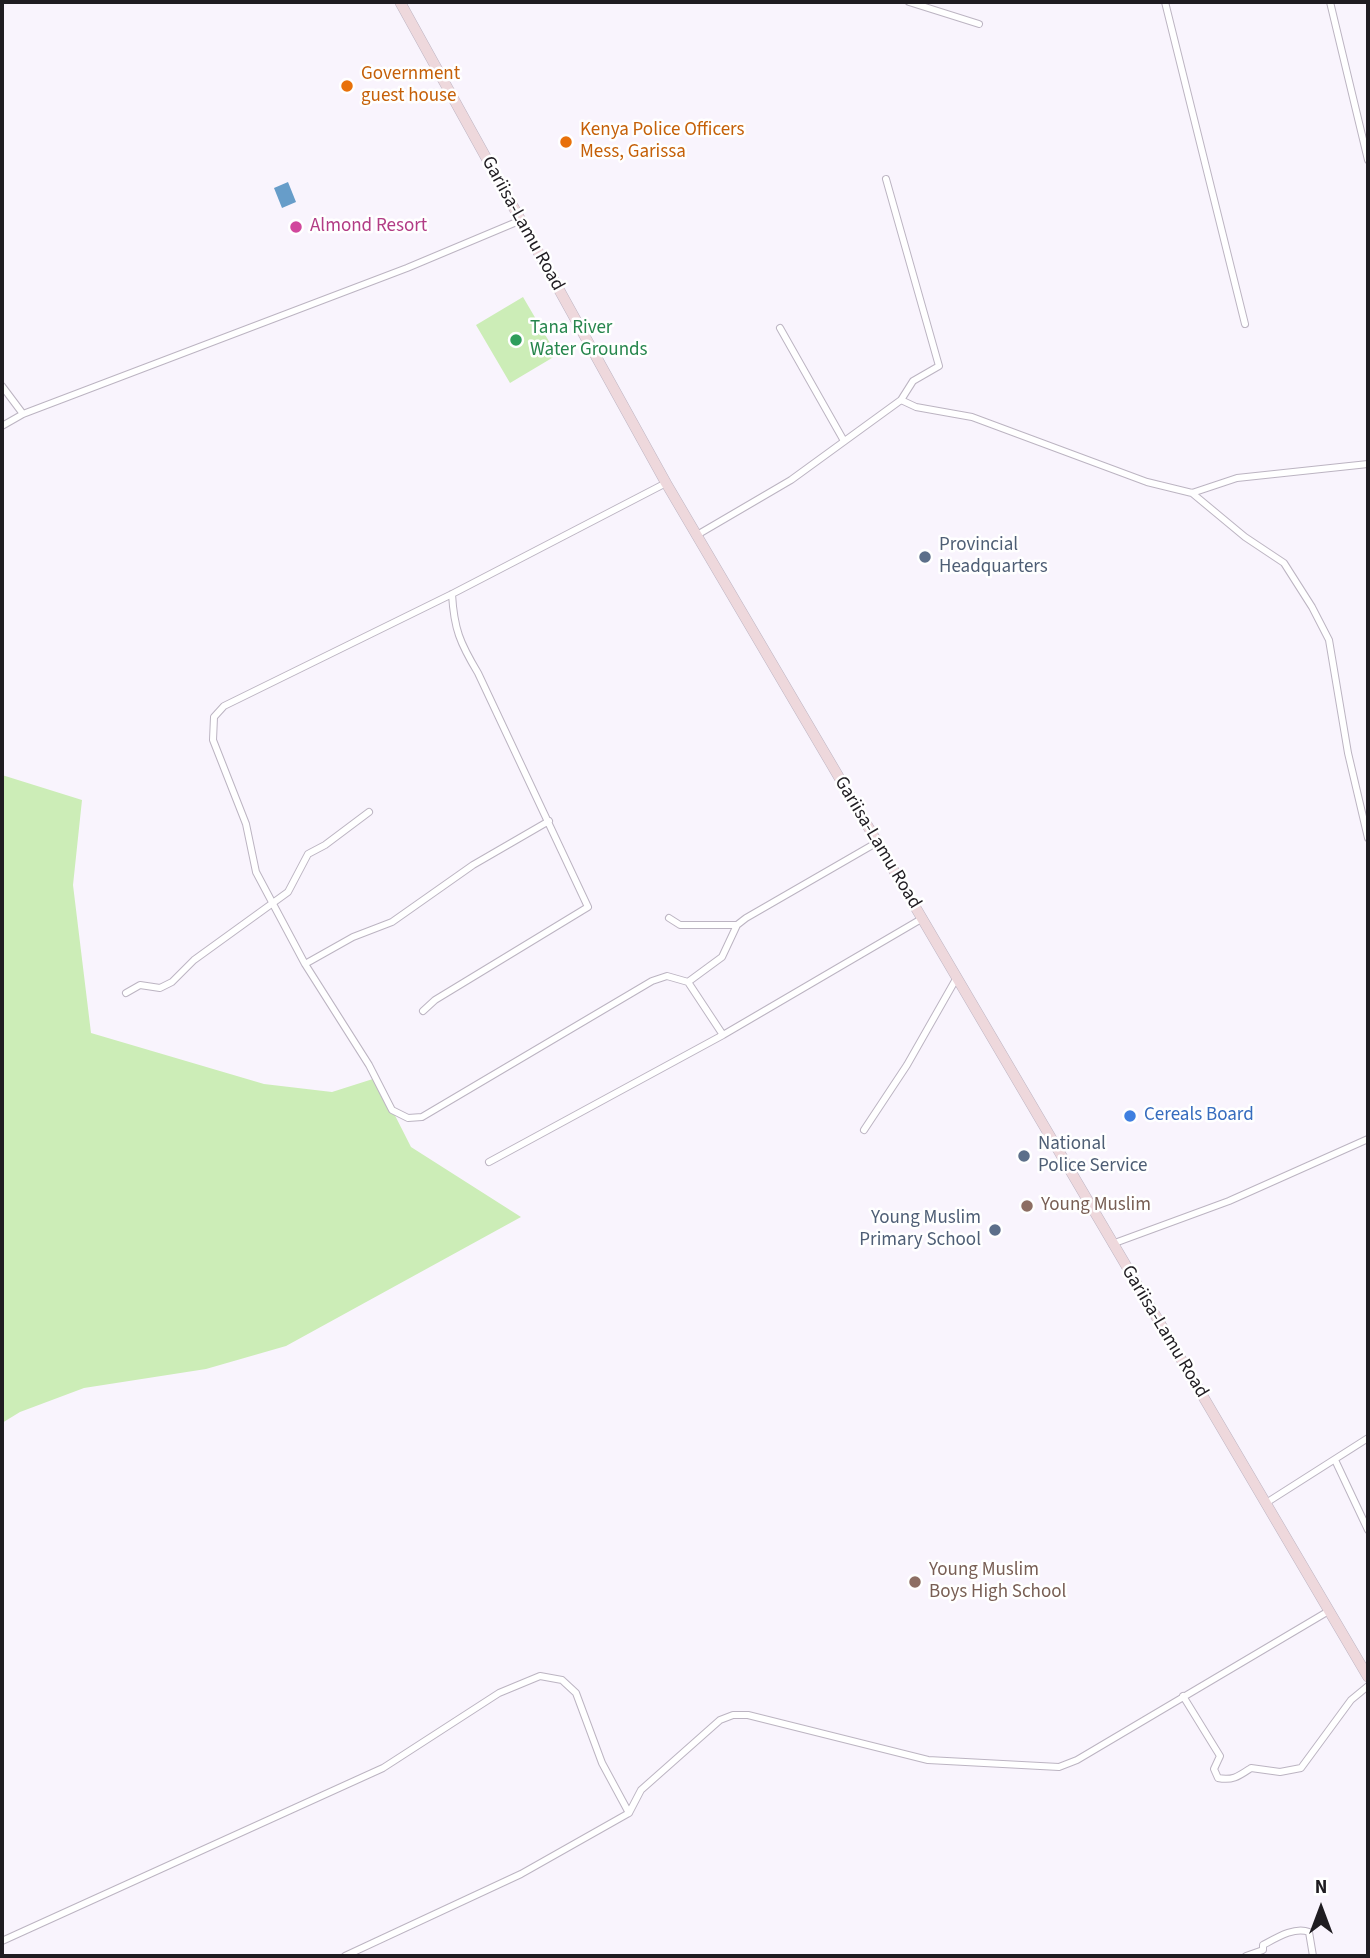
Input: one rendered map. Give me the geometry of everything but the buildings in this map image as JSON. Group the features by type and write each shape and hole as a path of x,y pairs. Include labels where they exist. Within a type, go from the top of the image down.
{"street":[{"name":"Gariisa-Lamu Road","path":"400,2 666,483 1266,1503 1327,1612 1368,1677"},
{"path":"909,2 979,24"},
{"path":"1165,2 1245,324"},
{"path":"1330,2 1368,160"},
{"path":"697,535 791,480 901,400 913,381 939,366 886,179"},
{"path":"2,426 23,414 407,268 519,221"},
{"path":"780,328 844,441"},
{"path":"2,386 23,414"},
{"path":"901,400 916,407 972,416 1147,482 1192,493 1245,537 1284,563 1329,640 1348,753 1368,838"},
{"path":"1192,493 1237,478 1368,464"},
{"path":"666,483 452,594 224,706 214,717 213,740 246,824 256,872 305,964 369,1065 392,1110 408,1118 422,1117 637,987 667,976 688,982 723,1035"},
{"path":"423,1011 435,1000 588,907 478,673 458,641 453,622 452,594"},
{"path":"126,993 140,985 160,988 172,982 194,960 274,905 288,892 308,854 325,845 369,812"},
{"path":"305,964 353,937 392,922 473,864 549,821"},
{"path":"669,918 680,925 737,925 876,843"},
{"path":"489,1161 723,1035 923,918"},
{"path":"688,982 722,957 737,925"},
{"path":"863,1130 907,1065 956,979"},
{"path":"1112,1244 1229,1200 1368,1139"},
{"path":"1266,1503 1368,1438"},
{"path":"1335,1460 1368,1531"},
{"path":"345,1956 521,1874 629,1813 640,1790 720,1720 733,1715 748,1715 928,1760 1054,1768 1077,1760 1327,1612"},
{"path":"2,1941 383,1768 499,1693 540,1676 562,1680 576,1693 602,1763 629,1813"},
{"path":"1183,1696 1220,1756 1214,1769 1218,1778 1230,1779 1242,1777 1251,1768 1280,1772 1301,1768 1351,1700 1368,1686"},
{"path":"1246,1956 1263,1950 1263,1945 1286,1934 1303,1930 1308,1932 1313,1956"}],"green space":[{"name":"Tana River Water Grounds","path":"523,297 557,355 510,383 476,325"},
{"path":"2,775 82,800 73,885 91,1033 264,1084 332,1092 376,1078 411,1147 521,1217 286,1346 206,1369 84,1388 20,1412 2,1423"}],"water":[{"path":"288,182 296,202 282,208 274,188"}],"place":[{"name":"Government guest house","path":"347,86"},
{"name":"Kenya Police Officers Mess, Garissa","path":"566,142"},
{"name":"Almond Resort","path":"296,227"},
{"name":"Tana River Water Grounds","path":"516,340"},
{"name":"Provincial Headquarters","path":"925,557"},
{"name":"Cereals Board","path":"1130,1116"},
{"name":"National Police Service","path":"1024,1156"},
{"name":"Young Muslim","path":"1027,1206"},
{"name":"Young Muslim Primary School","path":"995,1230"},
{"name":"Young Muslim Boys High School","path":"915,1582"}]}
